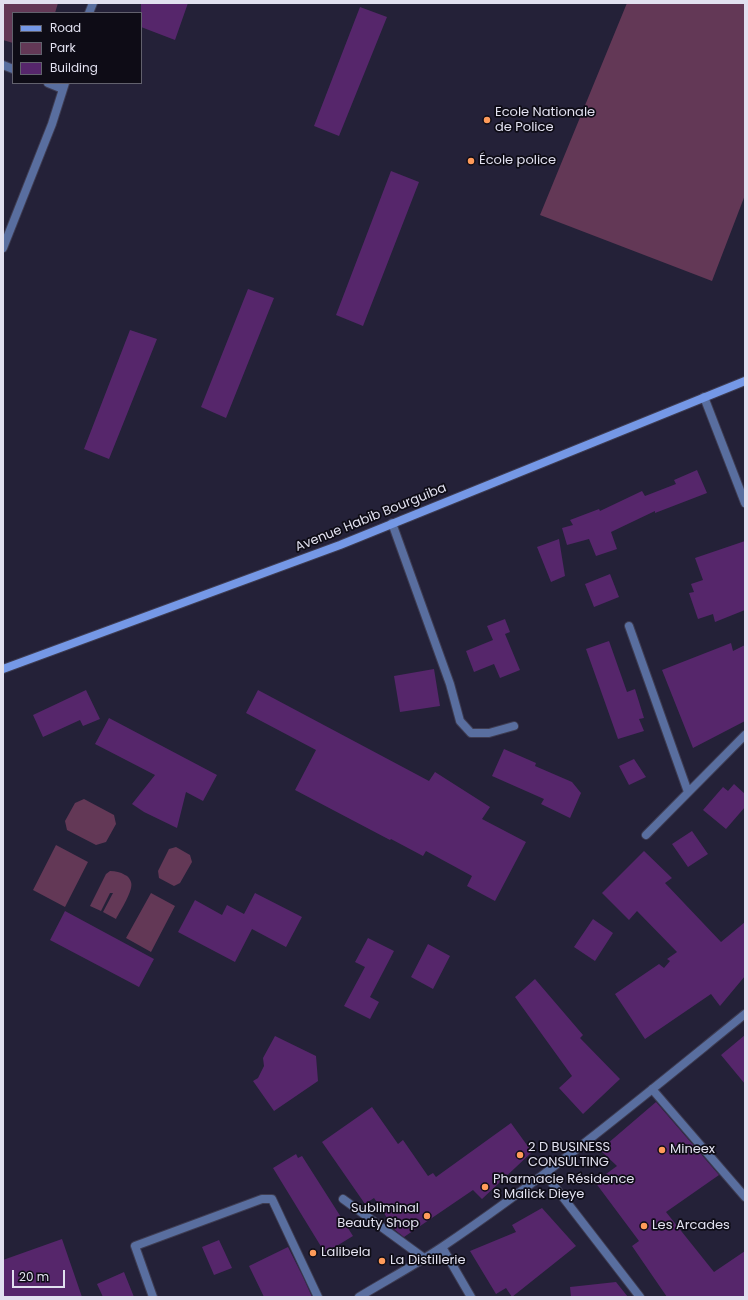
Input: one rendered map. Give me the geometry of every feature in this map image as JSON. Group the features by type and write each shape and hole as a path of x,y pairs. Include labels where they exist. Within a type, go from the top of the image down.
{"main road":[{"name":"Avenue Habib Bourguiba","path":"3,669 340,545 392,522 745,380"}],"street":[{"path":"3,248 52,124 64,86 53,84"},
{"path":"704,396 745,502"},
{"path":"392,522 450,684 460,722 470,733 489,733 514,726"},
{"path":"629,626 688,792"},
{"path":"646,835 745,735"},
{"path":"359,1297 442,1247 545,1174 745,1014"},
{"path":"652,1089 745,1197"},
{"path":"545,1174 640,1297"},
{"path":"343,1198 424,1258"},
{"path":"153,1297 135,1246 262,1199 272,1199 318,1297"},
{"path":"442,1247 471,1297"}],"green space":[{"path":"3,3 58,3 55,12 12,12 12,43 3,40"},
{"path":"627,3 745,3 745,195 712,281 540,215"},
{"path":"84,799 114,815 116,824 106,842 96,845 67,830 65,821 75,803"},
{"path":"56,845 88,862 65,907 33,890"},
{"path":"176,847 190,855 192,862 180,883 174,886 159,878 158,871 169,849"},
{"path":"110,871 126,875 131,882 129,895 116,919 103,912 113,893 110,893 101,911 90,906 106,874"},
{"path":"151,893 175,906 151,952 126,938"}],"building":[{"path":"141,3 188,3 175,40 142,27"},
{"path":"360,7 387,17 339,136 314,126"},
{"path":"391,171 419,182 363,326 336,315"},
{"path":"248,289 274,298 226,418 201,407"},
{"path":"130,330 157,339 109,459 84,449"},
{"path":"697,470 707,493 655,513 655,511 611,532 617,549 596,556 589,539 567,545 562,528 573,525 570,520 599,509 600,511 642,491 645,496 676,484 674,480"},
{"path":"559,539 565,576 551,582 537,547"},
{"path":"745,541 745,610 715,622 713,614 698,619 689,593 694,592 691,584 703,580 695,558"},
{"path":"610,574 619,597 594,607 585,584"},
{"path":"505,619 510,632 505,634 520,670 500,678 494,664 474,672 466,651 493,640 487,626"},
{"path":"609,641 627,692 635,689 644,718 639,719 644,731 618,739 586,649"},
{"path":"731,643 733,651 745,645 745,721 693,748 662,670"},
{"path":"434,669 440,706 400,712 394,676"},
{"path":"86,690 100,719 83,726 80,720 43,737 33,715"},
{"path":"258,690 429,781 435,772 490,807 482,819 526,842 495,901 467,886 472,876 426,851 423,856 391,839 390,840 295,790 316,750 246,713"},
{"path":"109,718 217,775 203,801 186,792 177,828 144,812 132,804 155,775 95,744"},
{"path":"504,749 536,763 535,766 572,782 581,793 570,818 541,804 544,799 492,776"},
{"path":"634,759 646,777 629,785 619,766"},
{"path":"734,784 745,794 745,807 726,829 703,810 723,787 728,791"},
{"path":"692,831 708,854 688,867 672,844"},
{"path":"644,851 672,878 665,883 721,942 745,922 745,976 720,1006 711,994 645,1039 615,994 659,964 664,968 670,961 667,959 677,952 637,911 629,920 602,893"},
{"path":"255,893 302,917 286,947 252,929 235,962 178,932 195,900 222,915 227,905 244,914"},
{"path":"65,911 154,959 139,987 50,940"},
{"path":"593,919 613,933 595,961 574,947"},
{"path":"368,938 394,951 370,997 379,1002 370,1019 344,1006 365,967 355,962"},
{"path":"428,944 450,956 433,989 411,977"},
{"path":"535,979 583,1035 580,1038 620,1079 583,1114 559,1088 572,1076 515,997"},
{"path":"745,1035 745,1084 721,1055"},
{"path":"275,1036 316,1056 318,1081 274,1111 253,1081 258,1078 264,1066 263,1058"},
{"path":"656,1102 719,1175 666,1212 714,1272 745,1251 745,1297 667,1297 632,1246 639,1241 595,1182 617,1166 600,1150"},
{"path":"372,1107 398,1144 403,1140 428,1176 433,1173 436,1177 511,1123 532,1152 482,1199 473,1190 404,1237 395,1230 374,1198 365,1204 322,1142"},
{"path":"296,1154 298,1158 302,1156 353,1236 325,1253 273,1168"},
{"path":"542,1208 576,1246 512,1297 506,1288 496,1294 470,1251 516,1232 512,1225"},
{"path":"62,1239 82,1297 3,1297 3,1260"},
{"path":"219,1240 232,1268 214,1275 202,1247"},
{"path":"288,1247 312,1297 264,1297 249,1266"},
{"path":"124,1272 134,1297 103,1297 97,1284"},
{"path":"616,1282 628,1297 571,1297 570,1287"}],"place":[{"name":"Ecole Nationale de Police","path":"487,120"},
{"name":"École police","path":"471,161"},
{"name":"Mineex","path":"662,1150"},
{"name":"2 D BUSINESS CONSULTING","path":"520,1155"},
{"name":"Pharmacie Résidence S Malick Dieye","path":"485,1187"},
{"name":"Subliminal Beauty Shop","path":"427,1216"},
{"name":"Les Arcades","path":"644,1226"},
{"name":"Lalibela","path":"313,1253"},
{"name":"La Distillerie","path":"382,1261"}]}
